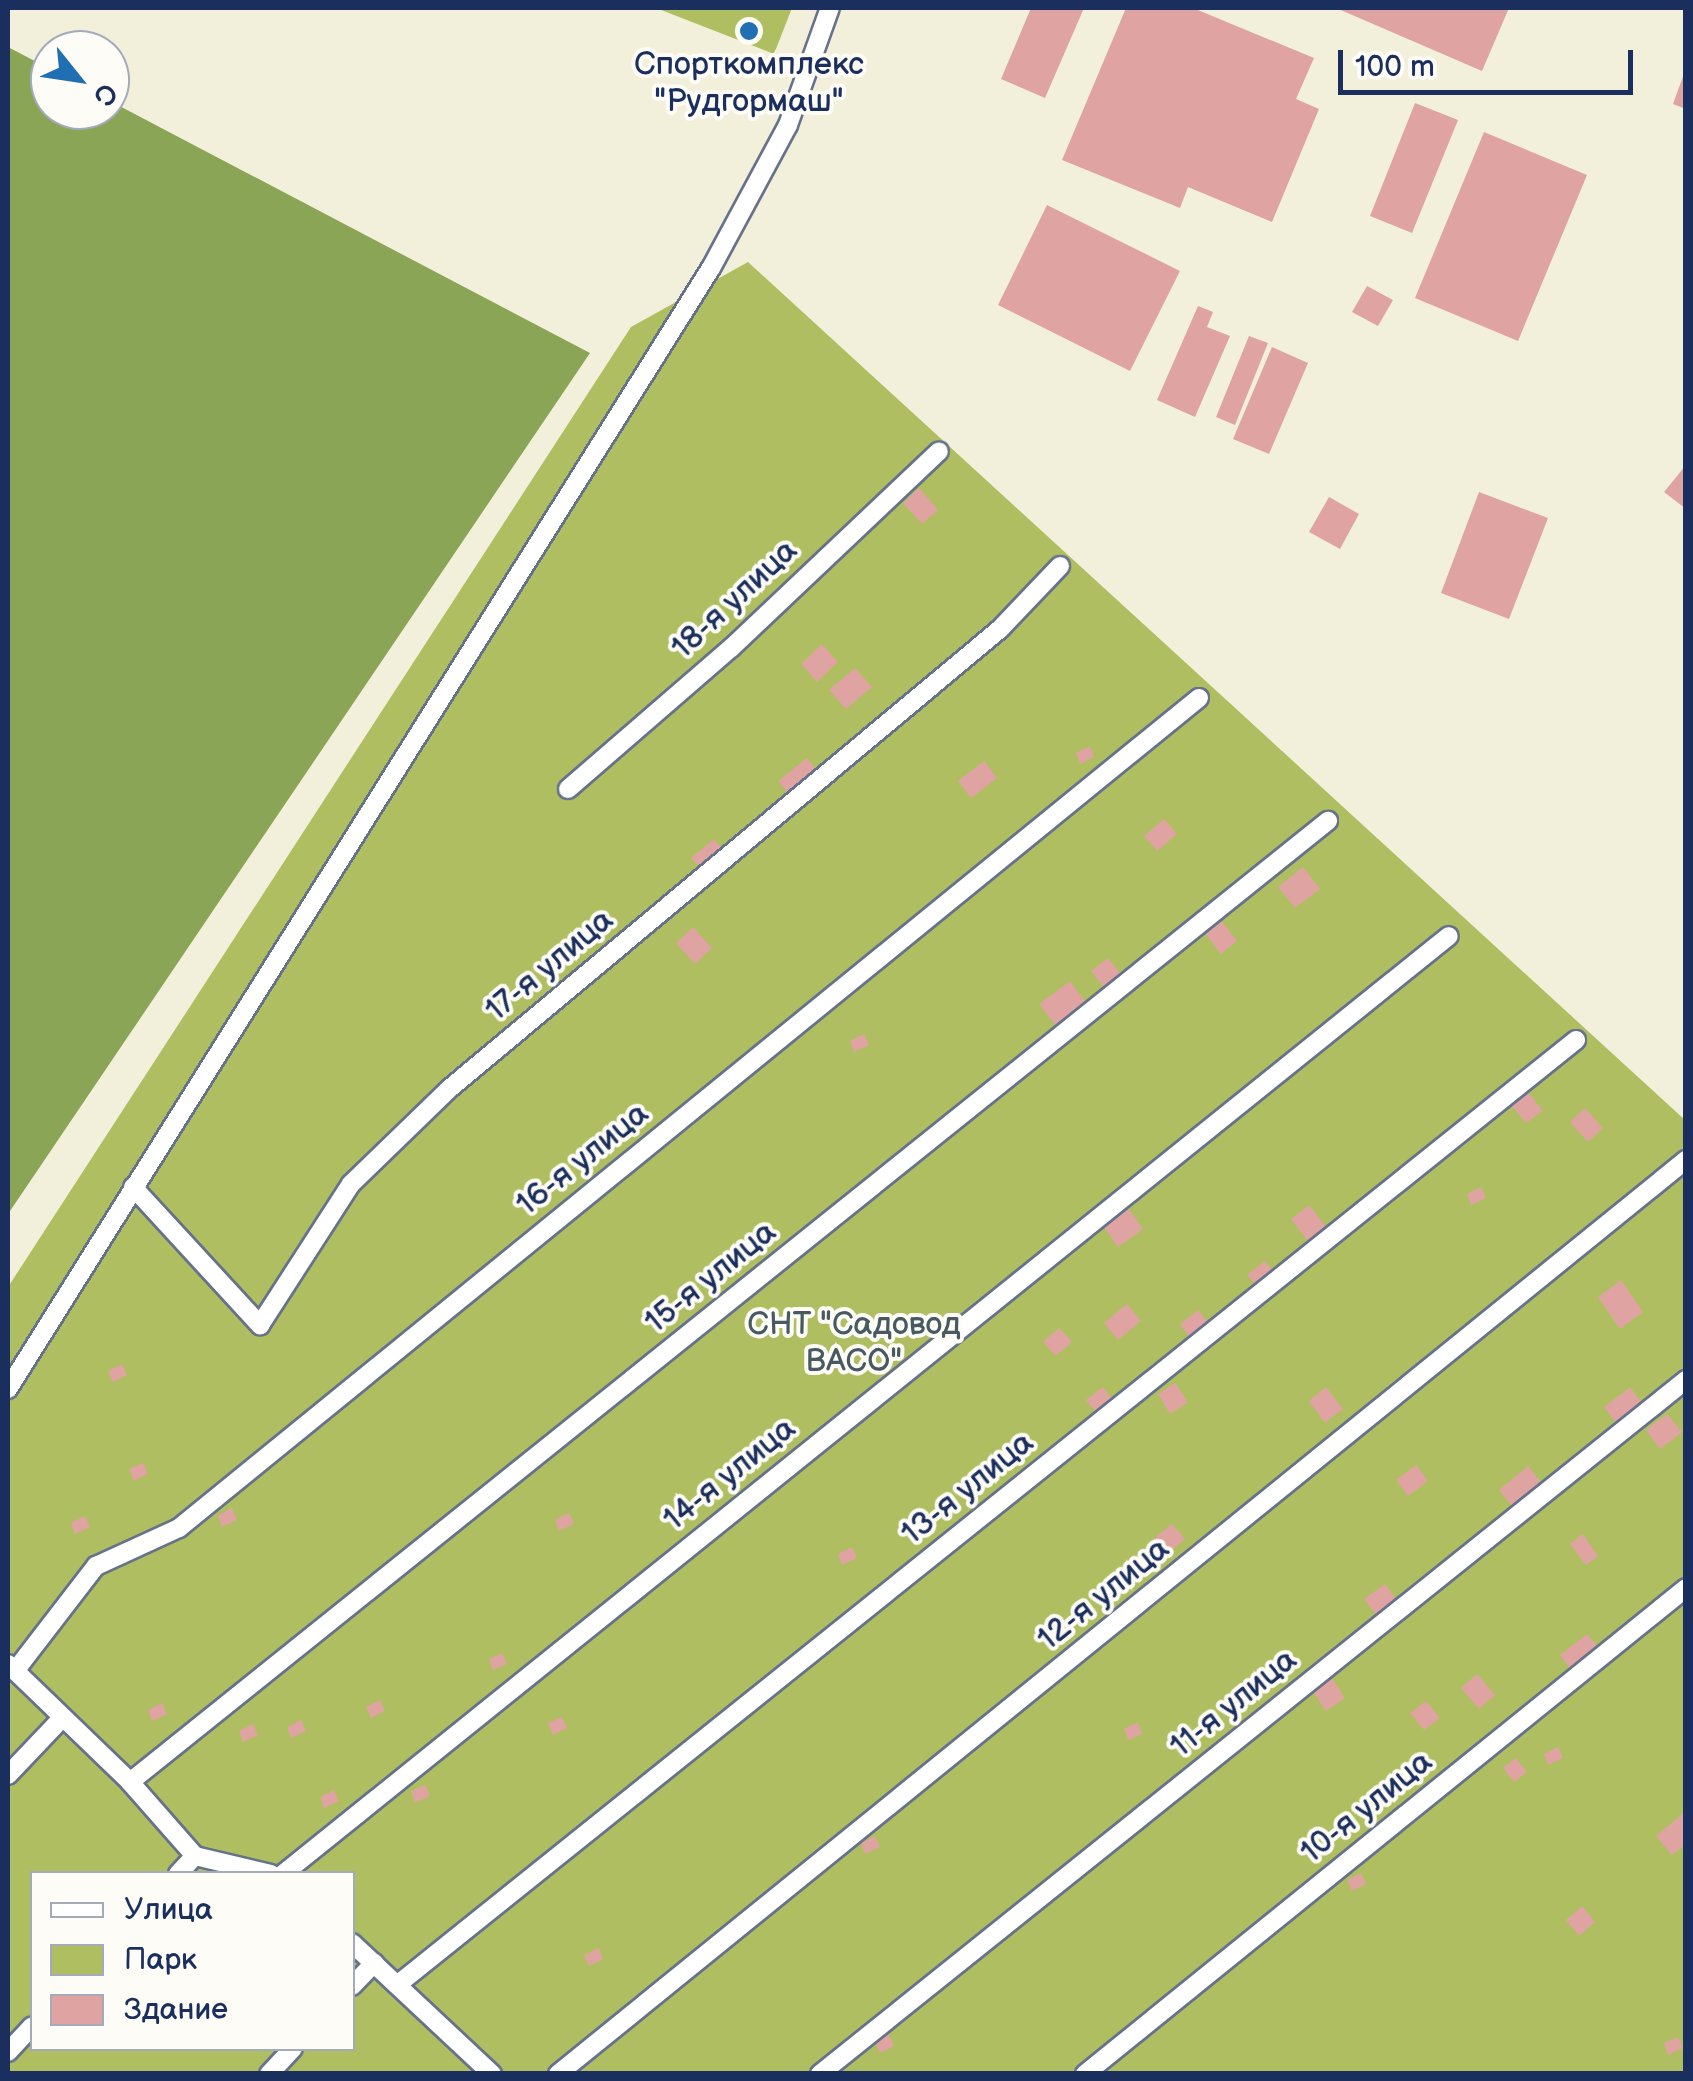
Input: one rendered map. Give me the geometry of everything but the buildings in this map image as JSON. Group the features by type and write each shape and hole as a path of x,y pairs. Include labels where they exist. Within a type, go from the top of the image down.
{"street":[{"path":"8,1389 710,268 788,125 830,8"},
{"name":"18-я улица","path":"568,789 939,451"},
{"name":"17-я улица","path":"133,1187 260,1326 350,1184 435,1102 1000,630 1060,566"},
{"name":"16-я улица","path":"12,1667 96,1566 179,1528 1199,698"},
{"name":"15-я улица","path":"130,1782 1328,821"},
{"name":"14-я улица","path":"287,1871 1449,936"},
{"name":"13-я улица","path":"397,1984 1576,1040"},
{"name":"12-я улица","path":"558,2074 1686,1160"},
{"name":"11-я улица","path":"820,2074 1686,1380"},
{"name":"10-я улица","path":"1085,2074 1686,1588"},
{"path":"12,1667 130,1782 195,1856 258,1871"},
{"path":"8,1775 62,1718"},
{"path":"181,1871 195,1856"},
{"path":"355,1946 492,2074"},
{"path":"355,1983 374,1964"},
{"path":"8,2052 30,2028"},
{"path":"269,2074 290,2051"}],"green space":[{"name":"Спорткомплекс \"Рудгормаш\"","path":"656,8 792,8 774,54"},
{"path":"8,47 30,59 30,130 130,130 130,112 590,353 8,1214"},
{"name":"СНТ \"Садовод ВАСО\"","path":"748,262 1685,1120 1685,2073 8,2073 8,1287 631,327"}],"place":[{"name":"Спорткомплекс \"Рудгормаш\"","path":"749,31"}]}
